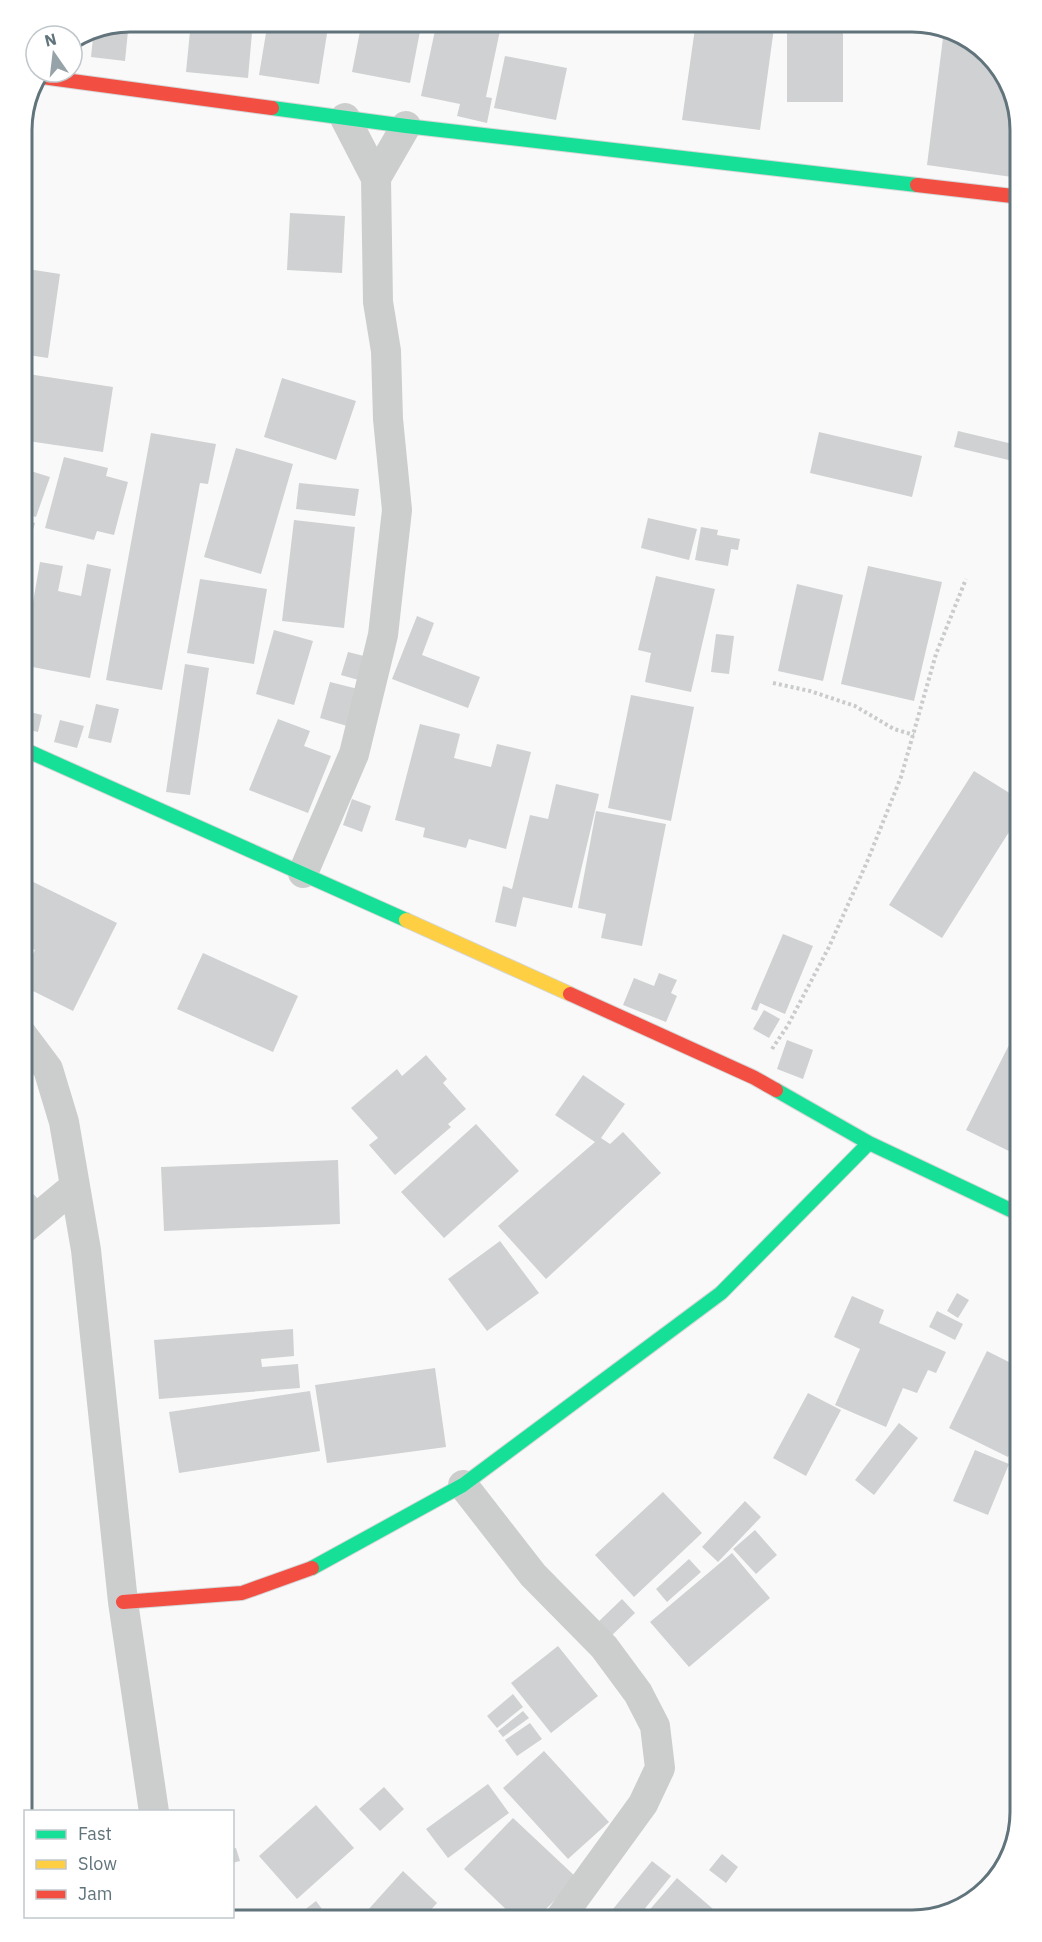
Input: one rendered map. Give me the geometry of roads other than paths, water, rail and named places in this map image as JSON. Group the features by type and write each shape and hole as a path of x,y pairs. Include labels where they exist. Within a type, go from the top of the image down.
{"street":[{"path":"84,83 406,126 1010,196"},
{"path":"303,873 354,754 382,635 397,510 388,419 386,351 378,302 376,178 345,118"},
{"path":"376,178 406,126"},
{"path":"32,753 753,1077 869,1143 1010,1210"},
{"path":"32,1048 48,1069 64,1122 86,1250 123,1602 154,1810"},
{"path":"123,1602 242,1593 307,1571 463,1485 721,1293 869,1143"},
{"path":"32,1222 74,1187"},
{"path":"463,1485 533,1575 604,1647 638,1693 655,1726 660,1768 643,1804 566,1910"}]}
